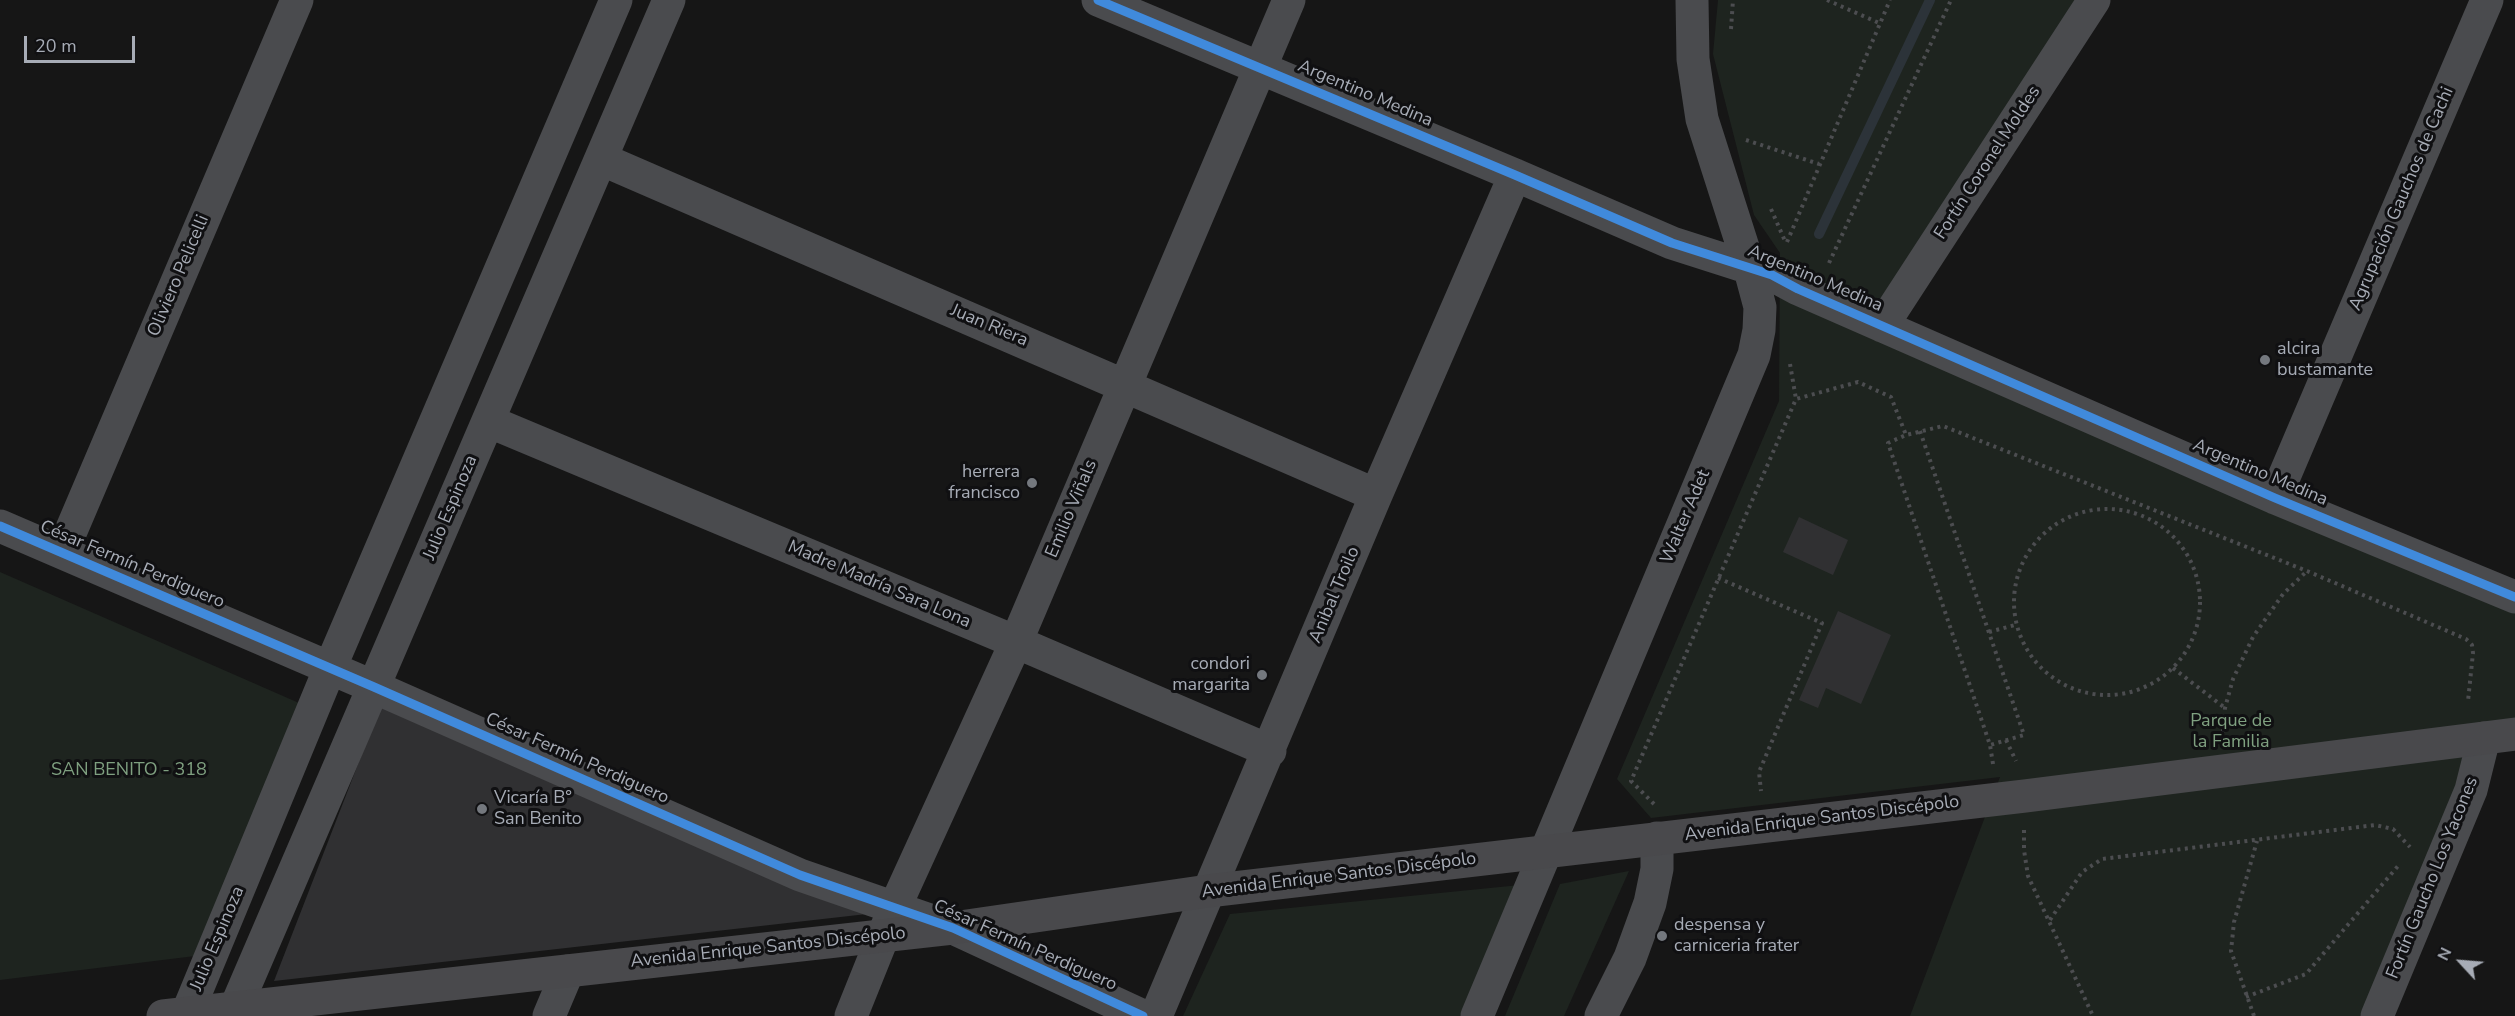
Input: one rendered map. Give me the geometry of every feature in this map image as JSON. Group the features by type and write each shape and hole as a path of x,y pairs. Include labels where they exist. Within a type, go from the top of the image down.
{"main road":[{"name":"Avenida Enrique Santos Discépolo","path":"179,1015 234,1011 568,971 890,922 953,928 1208,891 1545,851 1657,823 2025,796 2499,736"}],"street":[{"name":"Oliviero Pelicelli","path":"62,552 297,0"},
{"name":"Julio Espinoza","path":"179,1015 616,0"},
{"name":"Julio Espinoza","path":"234,1011 669,0"},
{"name":"Argentino Medina","path":"1098,0 1672,243 1749,266 2275,498 2515,597"},
{"name":"Emilio Viñals","path":"851,1016 890,922 1016,642 1289,0"},
{"name":"Walter Adet","path":"1477,1016 1754,355 1760,307 1702,119 1693,59 1692,0"},
{"name":"Fortín Coronel Moldes","path":"1882,326 2094,0"},
{"name":"Agrupación Gauchos de Cachi","path":"2275,498 2487,0"},
{"name":"Juan Riera","path":"601,159 1125,384 1376,495"},
{"name":"Anibal Troilo","path":"1156,1016 1270,751 1376,495 1515,175"},
{"name":"Madre Madría Sara Lona","path":"488,421 1270,751"},
{"name":"César Fermín Perdiguero","path":"0,526 374,687 800,875 890,922"},
{"name":"Fortín Gaucho Los Yacones","path":"2377,1016 2471,790 2499,736"},
{"path":"1601,1016 1630,958 1650,903 1657,869 1657,823"},
{"name":"César Fermín Perdiguero","path":"953,928 1143,1016"},
{"path":"549,1016 568,971"}],"path":[{"path":"1730,40 1733,0"},
{"path":"1827,0 1879,23"},
{"path":"1786,243 1890,0"},
{"path":"1828,266 1951,0"},
{"path":"1745,148 1741,138 1820,164"},
{"path":"1766,199 1792,251"},
{"path":"1657,823 1631,781 1796,399 1787,354"},
{"path":"1796,399 1858,382 1891,397 1906,435"},
{"path":"1983,765 1995,764 1990,745 1888,443 1906,435 1943,426 2307,571 2466,639 2472,645 2473,653 2468,701"},
{"path":"1920,431 2024,735 1990,745"},
{"path":"2146,516 2150,508"},
{"path":"2117,509 2146,516 2171,533 2189,557 2199,585 2200,615 2191,644 2173,668 2151,685 2124,695 2096,696 2068,688 2045,673 2026,652 2016,625 2013,595 2020,566 2036,541 2059,521 2087,510 2117,509"},
{"path":"2223,732 2225,708 2233,679 2253,637 2283,594 2307,571"},
{"path":"1718,578 1822,623 1760,772 1761,791"},
{"path":"1989,632 2016,625"},
{"path":"2173,668 2225,708"},
{"path":"2006,740 2020,769 2025,796 2024,850 2028,876 2093,1016"},
{"path":"1749,793 1772,790"},
{"path":"2050,920 2082,872 2102,859 2375,825 2393,829 2412,849 2414,855"},
{"path":"2254,1016 2231,951 2234,922 2258,841"},
{"path":"2246,997 2306,974 2405,858"}],"green space":[{"name":"Parque de la Familia","path":"1718,0 2094,0 1883,326 2515,597 2515,734 2484,738 2363,1016 1910,1016 2000,777 1651,818 1617,779 1779,401 1780,253 1754,215 1713,54"},
{"name":"SAN BENITO - 318","path":"0,572 299,703 195,956 0,980"},
{"path":"1629,871 1564,1016 1505,1016 1560,884"},
{"path":"1520,885 1466,1016 1183,1016 1230,914"}],"building":[{"path":"1799,517 1848,540 1833,575 1783,552"},
{"path":"1838,611 1891,635 1861,704 1826,688 1818,708 1799,700"},
{"name":"Vicaría B° San Benito","path":"381,705 867,914 274,981"}],"waterway":[{"path":"1819,234 1930,0"}],"cycle path":[{"path":"1098,0 1672,243 1772,275 1798,289 2275,498 2515,597"},
{"path":"0,526 374,687 800,875 953,928 1143,1016"}],"place":[{"name":"alcira bustamante","path":"2265,360"},
{"name":"herrera francisco","path":"1032,483"},
{"name":"condori margarita","path":"1262,675"},
{"name":"Vicaría B° San Benito","path":"482,809"},
{"name":"despensa y carniceria frater","path":"1662,936"}]}
